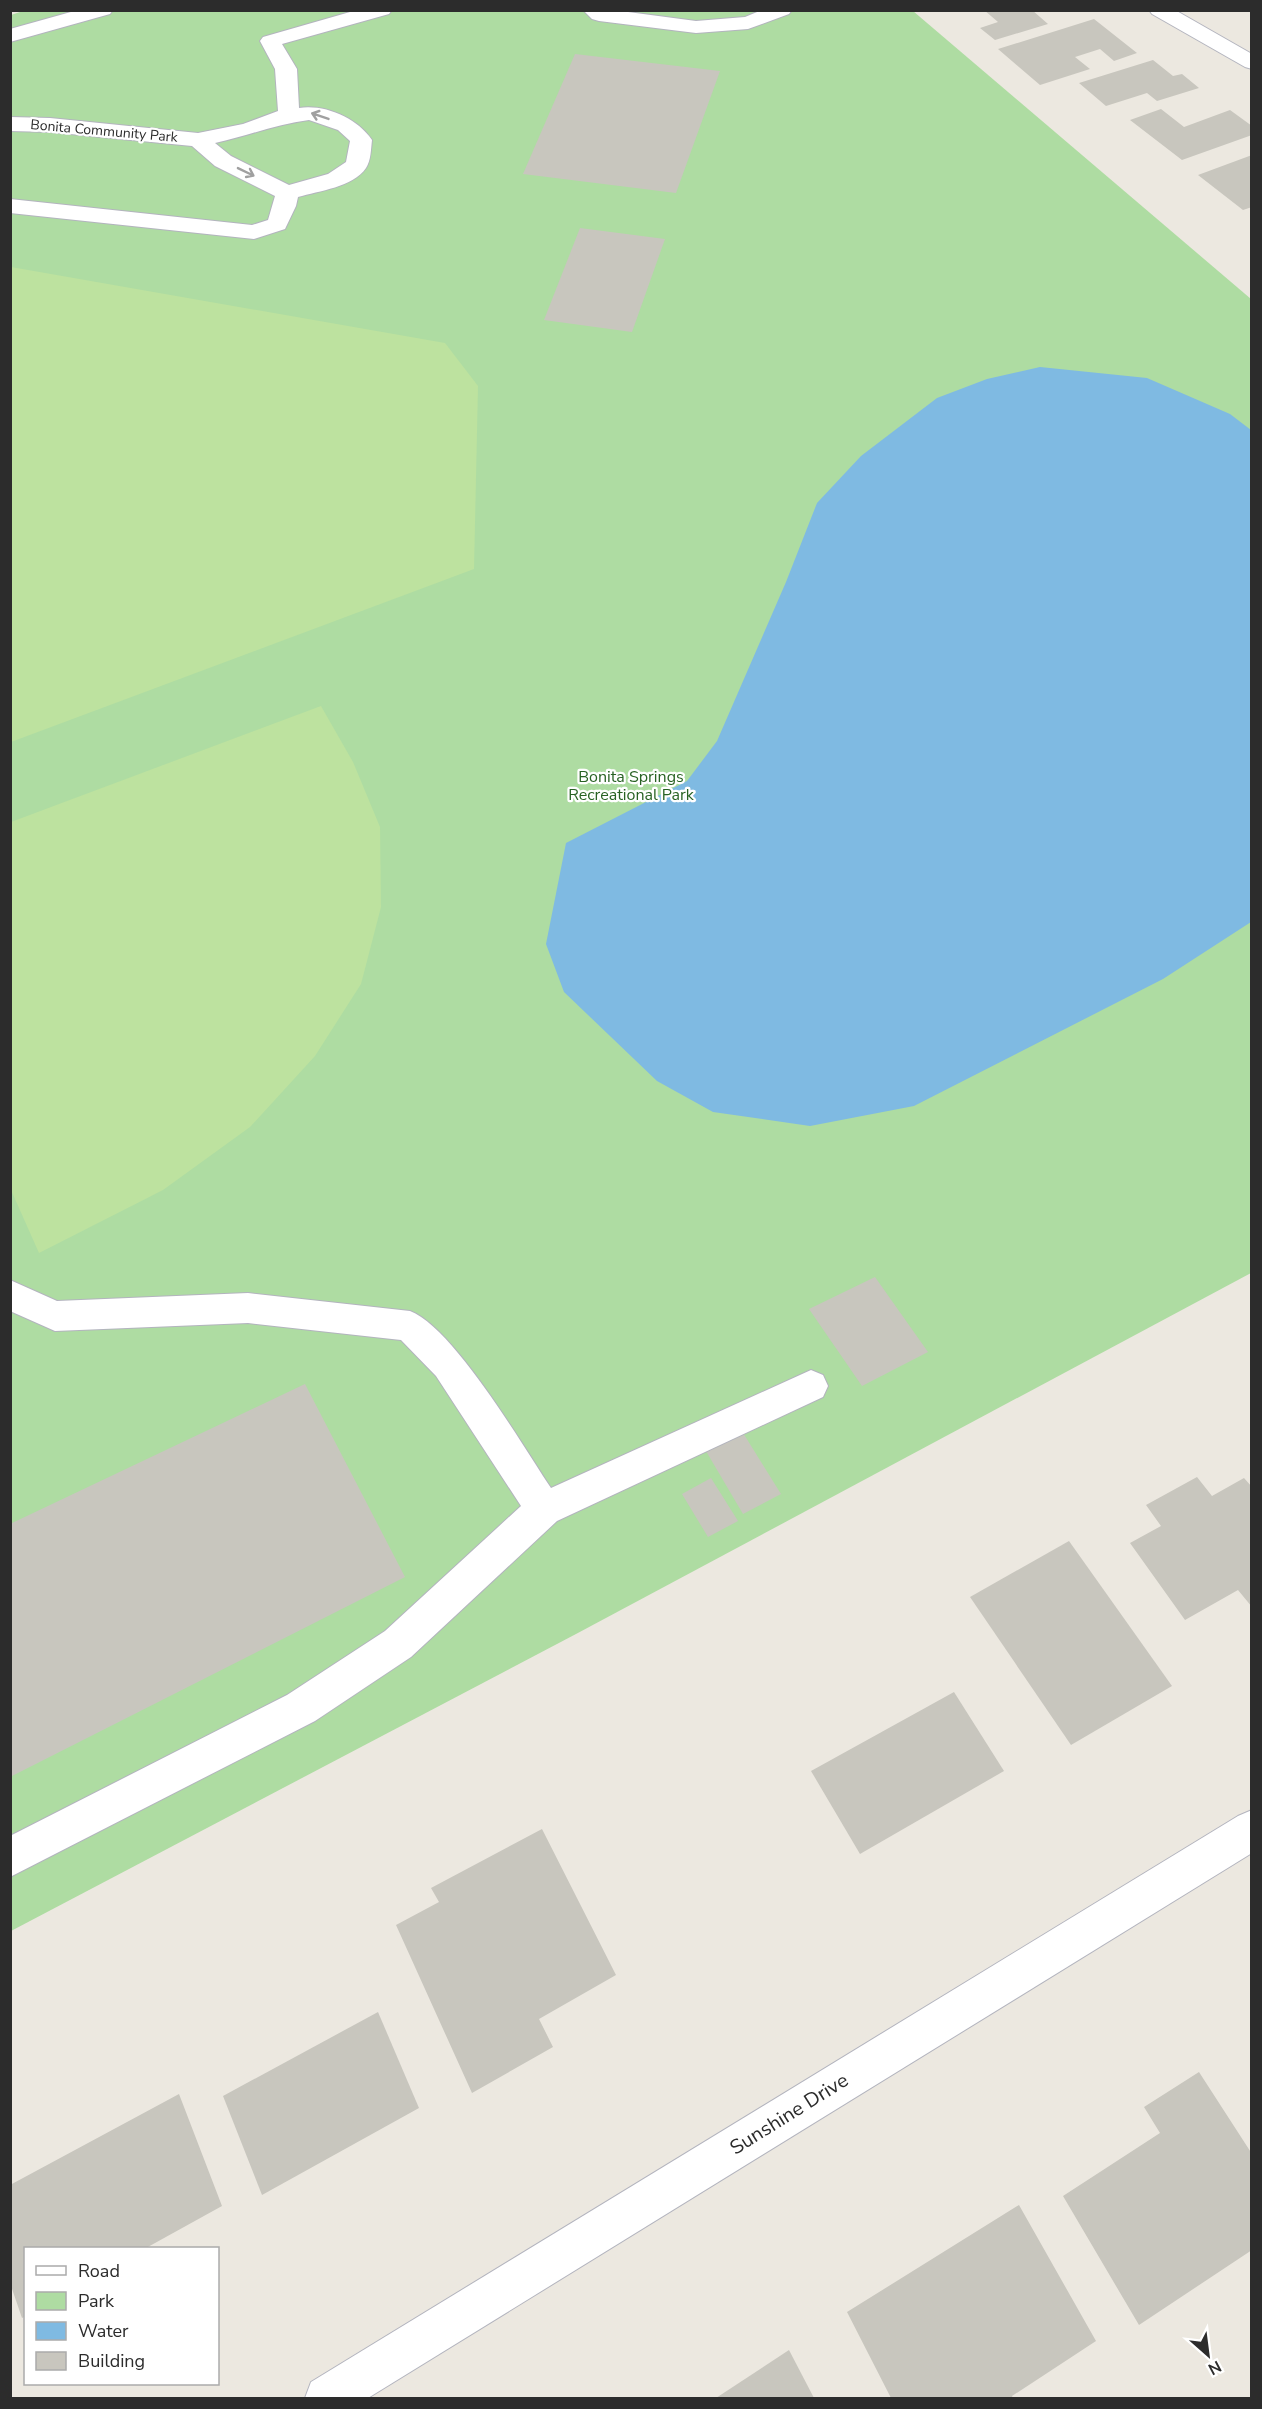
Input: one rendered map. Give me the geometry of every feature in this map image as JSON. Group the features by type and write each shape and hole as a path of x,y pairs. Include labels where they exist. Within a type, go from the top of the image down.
{"street":[{"path":"10,36 103,10"},
{"path":"289,116 286,69 270,41 382,10"},
{"path":"593,10 599,15 696,27 748,23 782,10"},
{"path":"1159,10 1251,63"},
{"name":"Bonita Community Park","path":"10,123 50,124 198,140 249,129 289,116 311,113 346,125 361,140 357,165 336,179 287,192"},
{"path":"10,206 254,232 277,224 285,206 287,192 223,161 198,140"},
{"path":"10,1295 55,1316 248,1308 410,1326 448,1365 544,1509"},
{"path":"10,1857 301,1708 398,1644 544,1509 811,1386"},
{"name":"Sunshine Drive","path":"327,2398 1251,1830"}],"green space":[{"name":"Bonita Springs Recreational Park","path":"26,10 913,11 1251,299 1251,1273 576,1634 11,1931 11,15"},
{"path":"11,267 445,343 478,386 474,569 11,742"},
{"path":"321,706 353,762 380,827 381,907 361,984 315,1056 250,1127 163,1190 39,1253 11,1190 11,822"}],"water":[{"path":"1040,367 1147,378 1230,414 1251,430 1251,922 1163,979 914,1106 810,1126 713,1112 657,1081 564,992 546,944 566,843 687,781 717,741 786,582 817,503 861,456 937,398 987,379"}],"building":[{"path":"984,10 1032,10 1048,24 995,40 980,28 998,22"},
{"path":"1094,19 1137,53 1114,61 1100,49 1075,57 1090,69 1040,85 998,49"},
{"path":"575,54 720,71 676,193 523,174"},
{"path":"1153,60 1173,76 1182,74 1199,88 1157,101 1147,93 1106,106 1079,83"},
{"path":"1161,109 1184,127 1230,110 1252,126 1252,135 1182,160 1130,120"},
{"path":"1252,155 1252,207 1243,210 1198,175"},
{"path":"580,228 665,239 632,332 544,320"},
{"path":"875,1277 928,1352 862,1386 809,1309"},
{"path":"305,1384 405,1577 10,1777 10,1524"},
{"path":"740,1428 781,1494 743,1514 703,1446"},
{"path":"1197,1477 1212,1496 1244,1478 1252,1487 1252,1607 1238,1590 1185,1620 1130,1543 1161,1526 1146,1505"},
{"path":"711,1478 738,1521 708,1537 682,1494"},
{"path":"1069,1541 1172,1686 1071,1745 970,1597"},
{"path":"954,1692 1004,1771 860,1854 811,1771"},
{"path":"542,1829 616,1975 539,2019 553,2047 472,2093 396,1925 439,1902 431,1888"},
{"path":"378,2012 419,2108 262,2195 223,2096"},
{"path":"1199,2072 1252,2154 1252,2250 1139,2325 1063,2196 1160,2133 1144,2107"},
{"path":"179,2094 222,2206 148,2247 24,2247 24,2317 22,2318 10,2283 10,2185"},
{"path":"1019,2205 1096,2341 1012,2396 1013,2398 891,2398 847,2312"},
{"path":"789,2350 814,2398 716,2398"}]}
